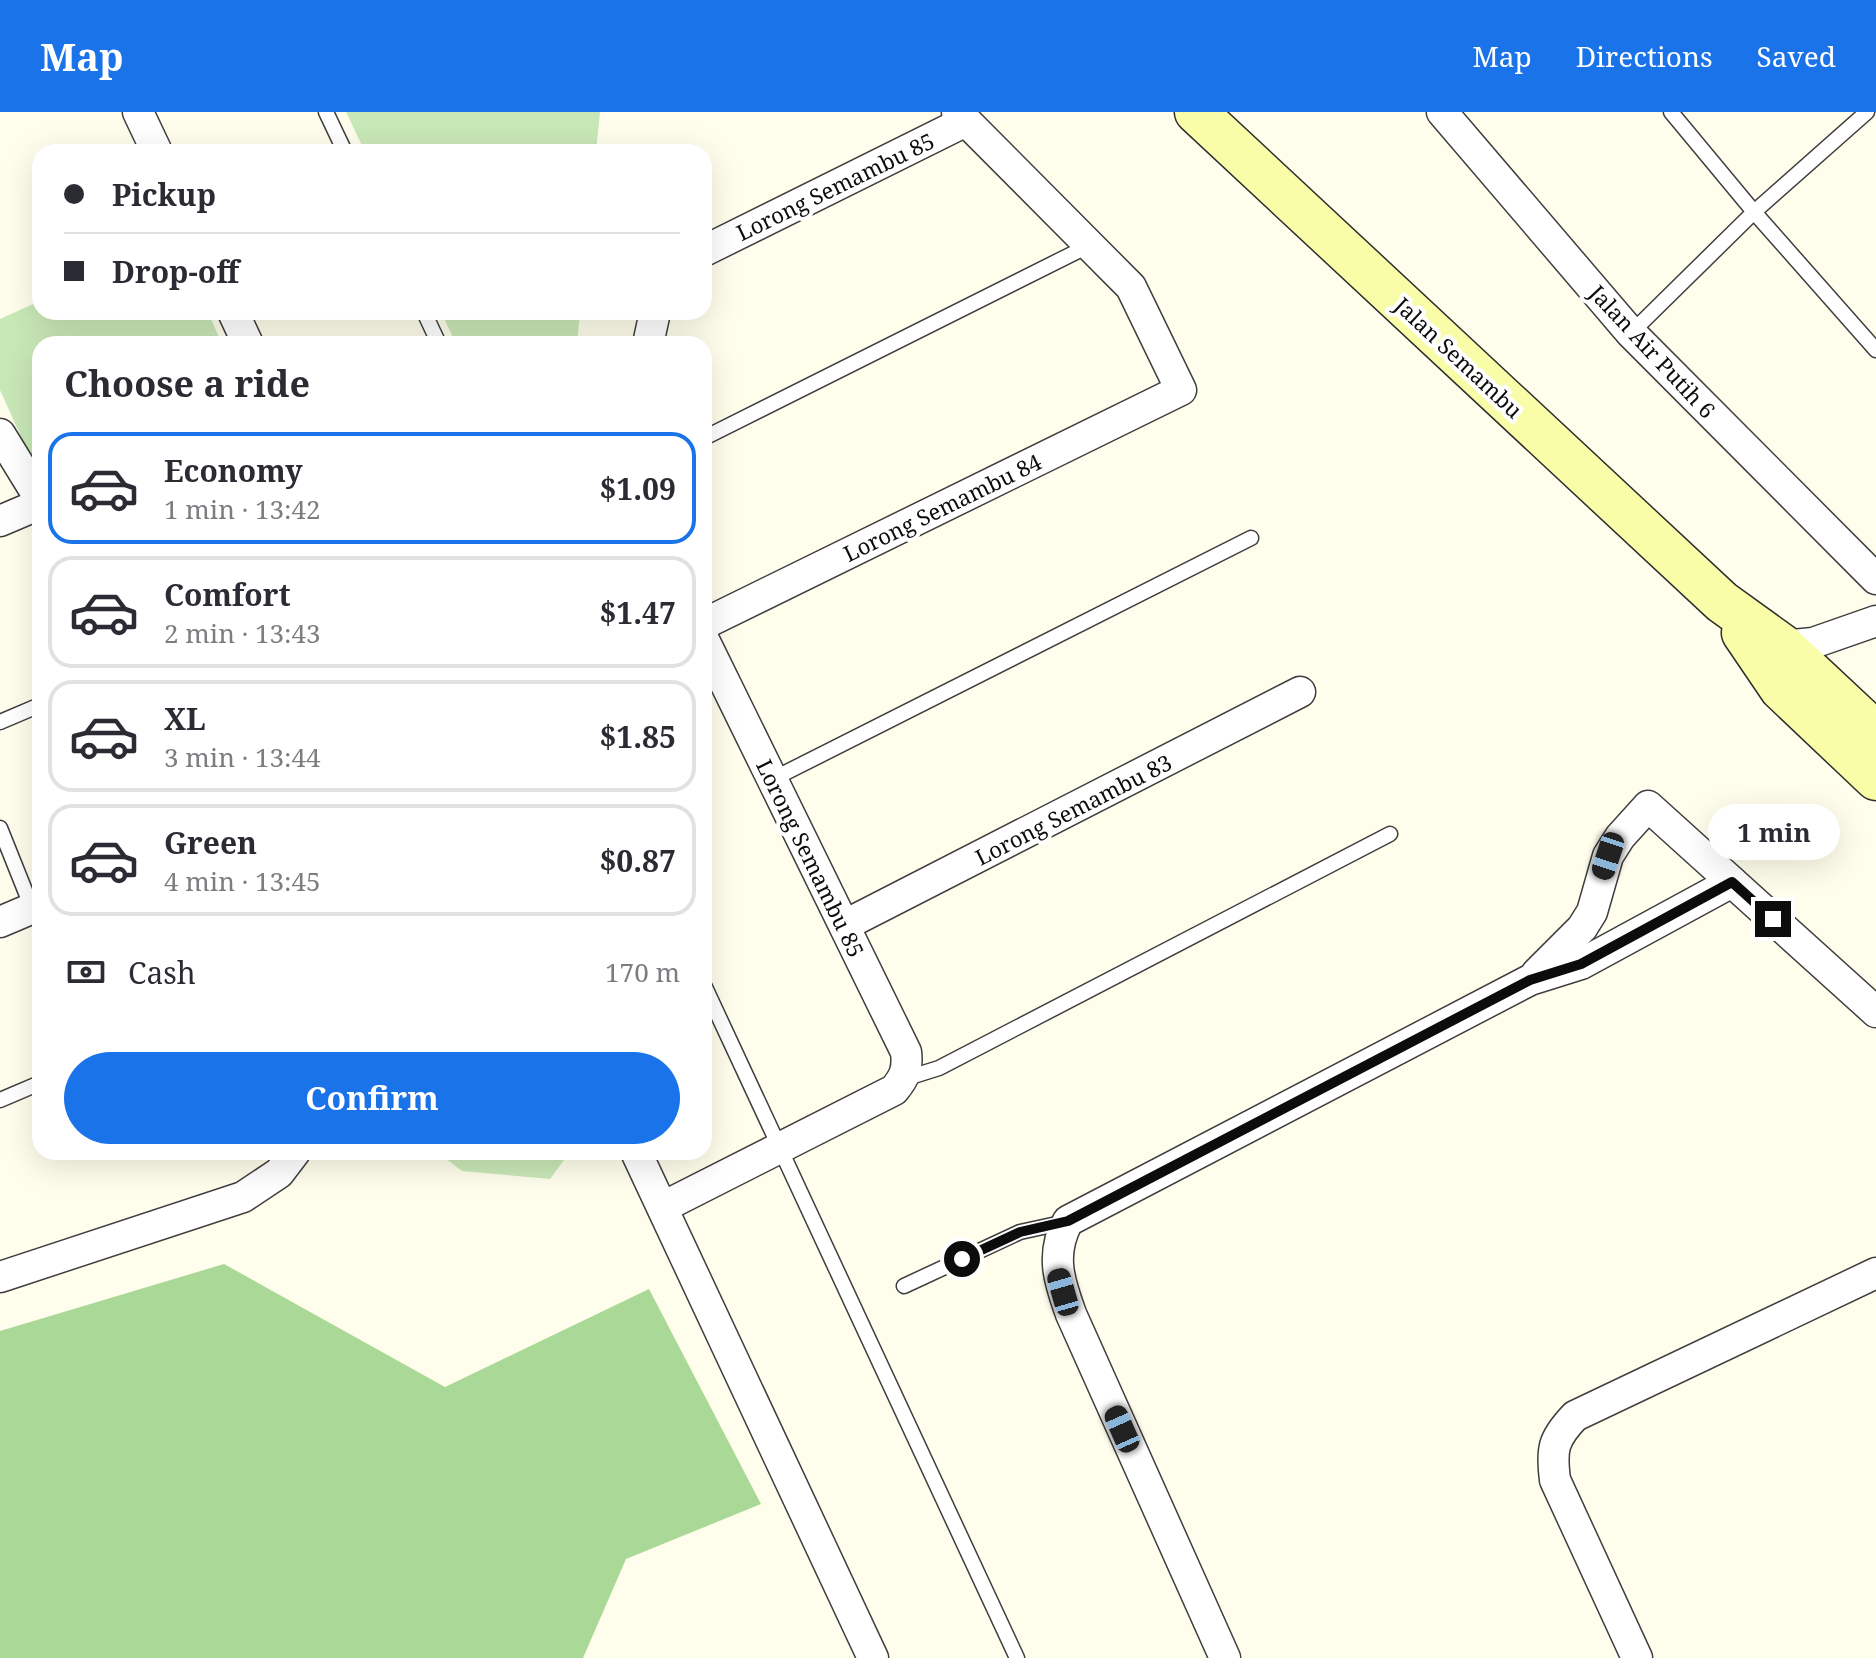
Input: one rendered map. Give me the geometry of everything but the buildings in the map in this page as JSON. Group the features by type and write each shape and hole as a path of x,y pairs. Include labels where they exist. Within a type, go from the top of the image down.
{"main road":[{"name":"Jalan Semambu","path":"1196,112 1722,602 1783,646 1876,733"},
{"name":"Jalan Semambu","path":"1722,602 1781,689 1876,779"}],"street":[{"path":"138,112 153,144"},
{"name":"Jalan Air Putih 6","path":"1442,112 1631,333 1876,579"},
{"path":"961,116 1088,246"},
{"name":"Lorong Semambu 85","path":"712,247 961,116"},
{"name":"Lorong Semambu 84","path":"712,620 1181,390 1131,287 1088,246"},
{"path":"0,434 32,488"},
{"path":"0,521 32,505"},
{"path":"1783,646 1813,643 1876,621"},
{"name":"Lorong Semambu 85","path":"712,663 773,779 906,1052 908,1066 904,1079"},
{"name":"Lorong Semambu 83","path":"845,925 1300,692"},
{"path":"1530,980 1582,928 1592,912 1608,856 1620,837 1648,806 1876,1012"},
{"path":"1225,1658 1063,1292 1056,1254 1068,1221 1530,980 1581,964 1732,882"},
{"path":"0,922 32,909"},
{"path":"663,1207 894,1090 904,1079"},
{"path":"0,1277 243,1197 279,1173 289,1160"},
{"path":"640,1160 873,1658"},
{"path":"1637,1658 1555,1480 1552,1455 1558,1434 1575,1416 1876,1273"}],"lane":[{"path":"326,112 341,144"},
{"path":"1671,112 1876,350"},
{"path":"1631,333 1754,212 1867,112"},
{"path":"712,434 1088,246"},
{"path":"773,779 1251,538"},
{"path":"0,722 32,708"},
{"path":"0,828 32,898"},
{"path":"904,1079 939,1068 1390,834"},
{"path":"712,1002 1017,1658"},
{"path":"0,1100 32,1086"},
{"path":"904,1286 1020,1232 1068,1221"}],"green space":[{"path":"346,112 600,112 597,144 361,144"},
{"path":"32,305 32,320 212,320 218,336 32,336 32,461 0,390 0,319"},
{"path":"445,320 579,320 578,336 452,336"},
{"path":"448,1160 564,1160 550,1179 462,1171"},
{"path":"224,1264 445,1387 649,1289 761,1504 626,1559 583,1658 0,1658 0,1331"}],"route":[{"path":"962,1259 1020,1232 1068,1221 1530,980 1581,964 1732,882 1773,919"}]}
